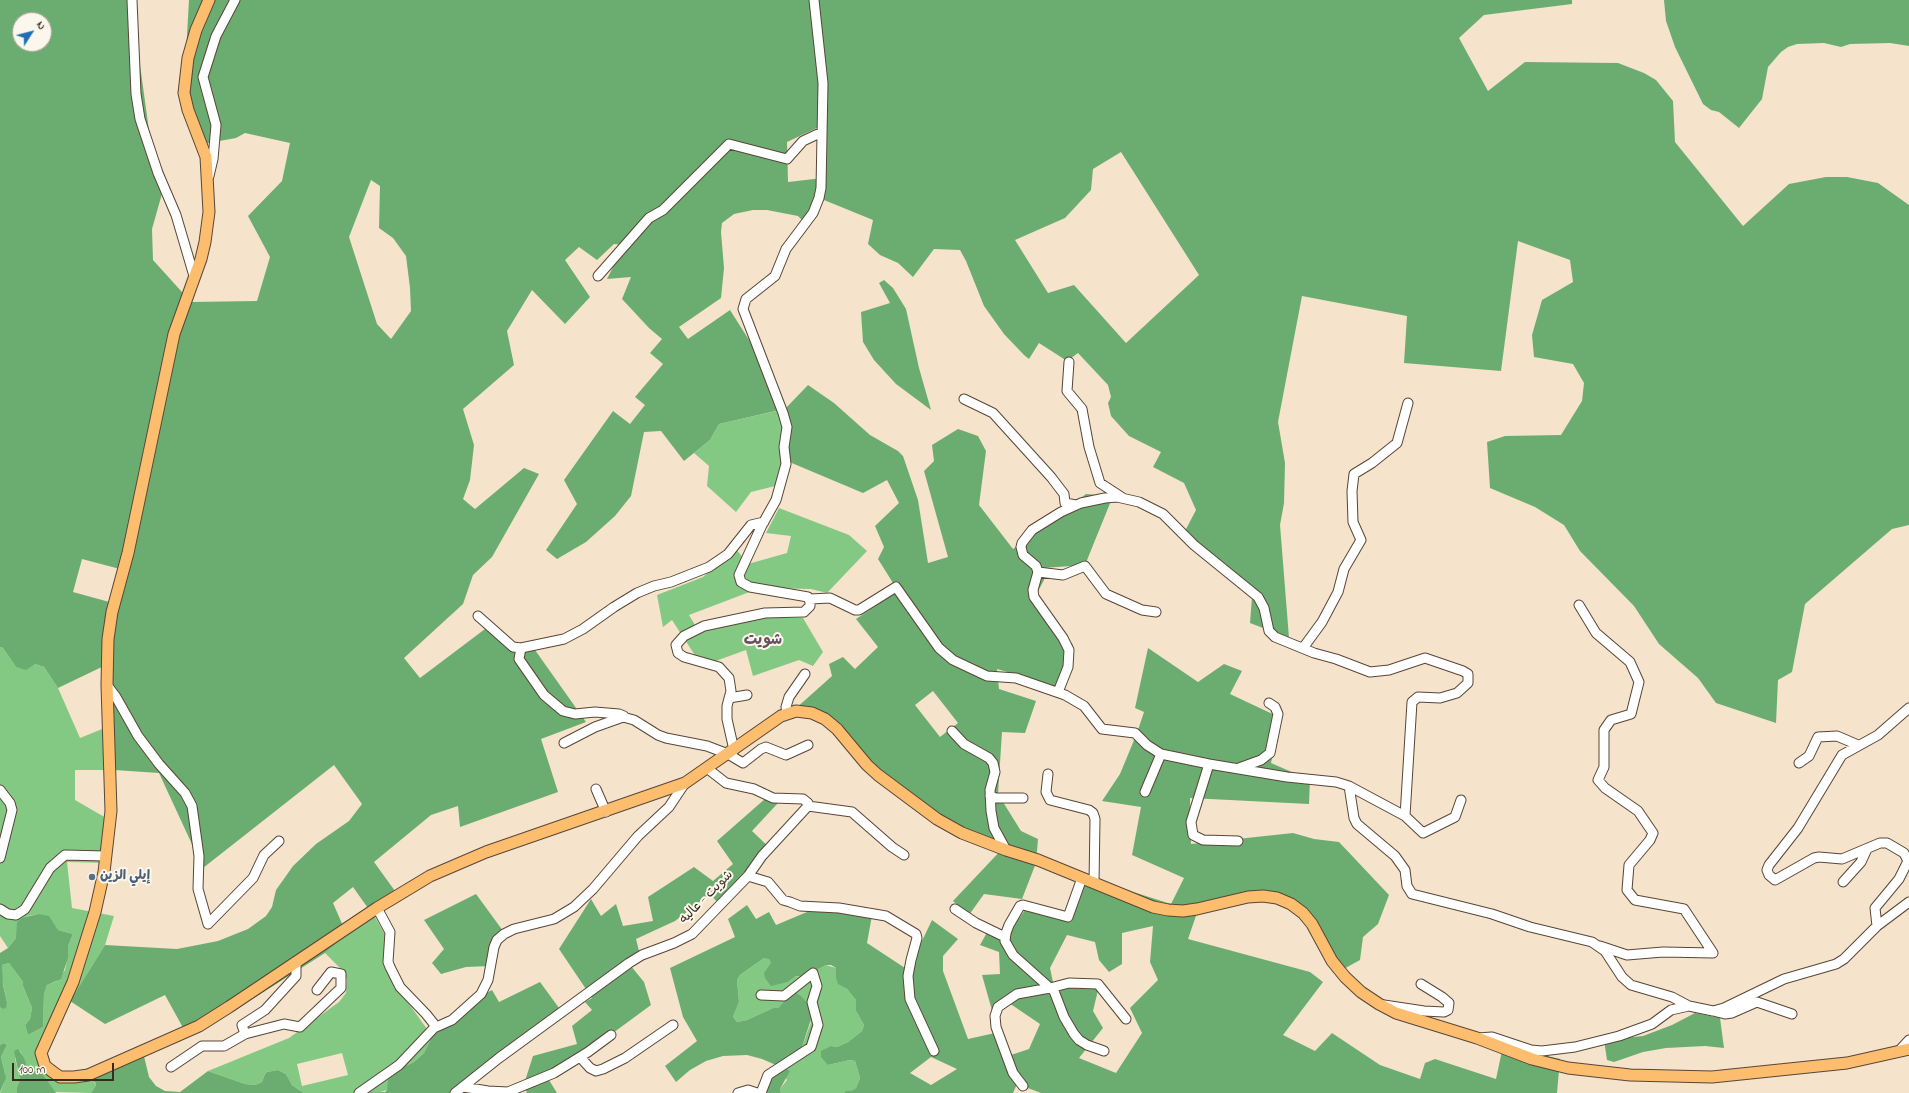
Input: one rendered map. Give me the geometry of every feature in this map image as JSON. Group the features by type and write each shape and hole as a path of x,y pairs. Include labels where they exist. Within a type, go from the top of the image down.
{"main road":[{"path":"209,0 196,30 188,58 184,93 188,110 206,157 209,212 205,242 201,259 174,334 128,553 112,612 108,639 107,685 110,811 101,890 77,969 41,1053 45,1066 60,1077 88,1075 199,1026 377,908 424,879 457,863 606,812 685,783 708,769 787,713 804,712 826,719 837,729 867,765 937,819 962,833 1006,850 1038,860 1153,907 1183,911 1248,897 1263,896 1277,898 1291,904 1303,913 1312,924 1332,961 1345,977 1361,992 1379,1004 1396,1013 1477,1038 1532,1059 1568,1068 1630,1075 1712,1077 1846,1063 1897,1053 1909,1048"}],"street":[{"path":"132,0 136,94 140,119 158,173 176,215 194,276"},
{"path":"208,179 213,159 216,125 203,77 216,36 235,0"},
{"path":"814,0 823,83 821,188 816,208 786,249 775,276 746,300 742,309 787,427 784,447 786,464 781,487 774,505 740,571 739,579 741,582 757,589 781,592 810,599 830,598 855,610 859,610 896,587 939,648 953,660 987,676 1016,678 1058,692 1081,704 1102,729 1134,733 1147,746 1161,754 1287,778 1336,782 1349,786 1405,816 1419,832 1426,832 1455,817 1461,800"},
{"path":"598,276 649,218 663,210 729,144 787,159 803,141 822,132"},
{"path":"1069,362 1067,391 1082,410 1089,447 1100,483 1124,499"},
{"path":"964,399 993,413 1051,477 1064,494 1065,503 1076,505"},
{"path":"1303,648 1322,622 1338,592 1344,569 1361,540 1353,522 1352,491 1354,474 1372,463 1397,443 1408,404"},
{"path":"1058,692 1068,667 1069,650 1063,638 1034,597 1033,590 1038,572 1036,566 1022,551 1021,547 1024,538 1032,530 1050,518 1076,505 1105,498 1124,499 1146,505 1163,514 1194,545 1258,597 1264,608 1269,631 1275,637 1314,653 1336,659 1370,672 1389,670 1425,658 1468,674 1468,683 1457,693 1440,698 1418,697 1412,702 1405,816"},
{"path":"478,616 512,647 521,648 569,637 637,593 654,586 672,582 710,567 728,554 751,525 764,522"},
{"path":"1038,572 1063,575 1085,566 1106,594 1142,610 1156,612"},
{"path":"731,752 727,719 730,680 723,669 708,663 684,658 676,649 678,641 692,631 709,624 765,613 804,612 810,606 810,599"},
{"path":"1349,786 1354,818 1357,824 1395,856 1405,870 1407,886 1412,894 1498,916 1530,927 1592,942 1626,955 1663,952 1713,953 1684,909 1636,900 1627,890 1629,865 1650,840 1653,833 1638,811 1605,788 1598,780 1604,767 1604,730 1611,720 1631,714 1639,682 1630,662 1596,633 1578,605"},
{"path":"521,648 520,659 544,695 563,711 575,714 595,712 619,714 641,723 658,735 666,738 731,752 743,763 760,749 766,747 786,755 808,745"},
{"path":"787,713 786,707 789,697 805,674"},
{"path":"107,685 116,697 138,736 159,764 185,793 192,806 199,856 198,889 208,924 252,878 264,855 279,841"},
{"path":"729,698 747,695"},
{"path":"1237,768 1261,760 1270,753 1278,714 1275,707 1269,703"},
{"path":"1877,926 1875,908 1899,879 1908,861 1904,853 1887,843 1880,843 1842,859 1814,858 1775,880 1769,875 1767,870 1769,865 1798,828 1837,760 1849,750 1878,735 1909,708"},
{"path":"564,743 595,727 627,717"},
{"path":"952,731 964,744 989,758 993,763 995,772 990,796 994,828 1006,850"},
{"path":"1799,762 1809,756 1818,737 1837,736 1858,745"},
{"path":"1145,792 1161,754"},
{"path":"1209,764 1193,816 1191,830 1193,835 1204,840 1238,841"},
{"path":"708,769 726,783 754,789 773,798 803,799 808,802 808,806 852,812 892,847 904,855"},
{"path":"1048,774 1046,792 1050,800 1089,810 1093,813 1095,818 1094,883"},
{"path":"359,1093 400,1065 434,1028 452,1020 481,994 486,988 494,947 497,940 504,934 514,929 554,919 574,907 593,889 638,836 669,807 685,783"},
{"path":"596,789 606,812"},
{"path":"0,790 10,803 12,810 0,858"},
{"path":"990,796 996,798 1023,798"},
{"name":"شويت - عاليه","path":"455,1093 499,1058 628,962 692,934 748,876 762,856 808,806"},
{"path":"1843,882 1861,862 1867,849"},
{"path":"0,909 8,914 16,915 25,909 50,868 65,855 105,856"},
{"path":"748,876 768,882 783,900 800,906 839,908 886,916 916,934 917,938 910,960 908,976 910,999 934,1051"},
{"path":"1082,878 1068,917 1023,905 1020,906 1009,925 1006,937 1008,949 1013,955 1056,995 1064,1017 1079,1040 1087,1045 1104,1051"},
{"path":"1713,1011 1724,1008 1784,979 1836,964 1851,954 1877,926 1909,902"},
{"path":"377,908 390,932 388,957 390,967 400,986 426,1014 434,1024 434,1028"},
{"path":"955,909 976,923 1006,937"},
{"path":"1600,946 1622,977 1631,985 1672,998 1689,1006 1724,1014 1732,1013 1756,1002 1792,1014"},
{"path":"245,1034 242,1025 265,1010 296,976 296,962"},
{"path":"171,1067 202,1046 224,1046 245,1034 284,1024 300,1027 341,988 341,974 331,972 317,990"},
{"path":"761,995 784,996 813,973 817,986 812,1002 818,1025 811,1047 768,1076 762,1093"},
{"path":"1023,1086 1012,1073 996,1027 995,1016 998,1007 1017,994 1069,983 1098,984 1126,1019"},
{"path":"1379,1004 1424,1011 1444,1012 1448,1010 1450,1007 1442,997 1421,984"},
{"path":"1477,1038 1492,1037 1531,1050 1542,1051 1583,1046 1619,1036 1652,1024 1671,1010 1689,1006"},
{"path":"580,1057 590,1068 596,1071 602,1070 625,1058 673,1025"},
{"path":"463,1087 488,1091 508,1092 554,1073 611,1035"},
{"path":"1897,1053 1909,1040"},
{"path":"738,1093 748,1090 757,1093"}],"green space":[{"path":"0,0 131,0 152,152 165,183 152,229 153,260 191,302 257,301 270,257 248,216 282,181 290,143 245,133 236,138 197,145 184,88 189,0 1572,0 1572,4 1484,15 1459,38 1488,91 1525,62 1618,63 1644,73 1656,80 1673,101 1675,142 1743,226 1789,184 1826,177 1847,177 1878,183 1909,205 1909,525 1892,529 1805,604 1792,672 1778,680 1776,723 1716,703 1698,678 1659,644 1634,606 1580,551 1564,525 1535,507 1490,488 1487,442 1505,436 1561,435 1582,401 1584,383 1573,364 1534,357 1532,335 1542,300 1573,282 1570,260 1518,241 1501,371 1404,363 1407,316 1302,296 1278,422 1285,463 1284,503 1280,525 1289,638 1250,623 1252,597 1226,564 1184,533 1196,510 1184,483 1153,467 1161,452 1129,436 1111,416 1108,403 1111,397 1108,385 1078,353 1067,361 1039,343 1029,359 1024,355 1004,334 984,306 960,250 934,249 913,277 898,263 880,255 868,244 873,220 824,200 803,221 798,216 767,210 753,210 734,214 722,223 721,232 724,268 721,298 679,327 688,339 730,310 770,373 785,409 808,385 834,403 870,435 898,451 903,456 918,500 928,563 948,557 924,471 934,461 932,445 958,429 978,436 986,451 979,505 1013,549 1086,494 1113,496 1085,565 1043,568 1044,580 1034,599 1073,645 1059,689 1046,683 997,669 999,689 1036,701 1025,733 1002,732 998,794 1021,831 1038,839 1036,863 1022,899 984,894 969,915 953,901 1004,847 956,830 865,766 824,719 794,710 832,676 829,664 843,657 855,669 878,647 856,619 898,591 878,559 884,547 875,526 899,503 887,480 863,493 787,461 784,409 719,424 710,440 684,461 661,431 644,432 631,496 615,516 586,542 557,559 546,550 577,504 564,480 613,411 630,424 645,405 635,397 663,364 650,353 662,339 649,328 622,299 631,277 607,279 624,245 614,244 597,260 579,247 565,260 590,297 565,324 532,290 507,331 514,365 463,409 474,445 470,480 463,499 475,509 524,468 539,474 492,557 473,575 463,604 404,658 420,678 489,626 507,643 535,650 586,722 541,739 558,792 460,827 458,806 431,815 374,862 395,891 370,911 353,887 333,903 347,935 325,953 254,998 187,1035 165,995 105,1024 70,1001 105,945 177,949 218,941 248,929 266,916 272,907 276,890 293,866 316,844 349,821 362,804 334,765 203,868 159,773 114,770 108,664 58,688 44,667 35,664 26,670 16,667 3,648 0,647","holes":["821,126 823,178 788,182 787,142","1121,152 1199,275 1126,343 1074,285 1048,293 1015,240 1065,218 1091,190 1093,169","371,180 380,186 379,228 393,238 406,256 411,311 391,339 377,324 349,237","82,559 120,569 113,603 73,592","933,691 958,723 940,737 915,705"]},
{"path":"1664,0 1909,0 1909,46 1890,43 1850,44 1841,47 1824,43 1797,44 1788,47 1781,52 1768,67 1762,99 1739,128 1719,112 1711,110 1703,104 1675,47 1666,21"},
{"path":"884,280 893,288 906,309 919,368 931,410 896,384 874,360 863,342 861,312 890,303 879,283"},
{"path":"785,409 787,461 779,485 751,492 736,512 707,486 709,466 694,453 710,440 719,424"},
{"path":"779,508 849,535 867,551 827,593 811,589 760,588 689,615 698,630 749,617 803,618 823,652 813,666 799,660 753,676 746,650 702,666 672,620 663,627 657,595 703,577 736,549 748,564 787,553 791,536 766,533"},
{"path":"0,647 3,648 16,667 35,664 44,667 58,688 80,738 112,725 114,770 75,770 75,800 113,822 108,863 67,862 72,908 114,916 105,945 70,1001 45,1058 55,1069 94,1082 96,1085 91,1093 54,1092 41,1072 28,1069 20,1051 15,1058 20,1080 17,1087 17,1093 0,1093 4,1083 5,1074 1,1057 7,1045 4,1043 0,1045 0,1007 2,1009 7,1002 2,980 2,965 9,963 23,982 23,986 32,1008 30,1019 25,1025 28,1035 43,1027 44,994 47,985 57,981 65,970 68,946 73,934 58,930 38,914 28,916 17,928 18,933 16,938 8,948 0,936"},
{"path":"1148,648 1198,682 1224,664 1242,671 1230,694 1281,718 1271,763 1310,780 1309,804 1190,798 1191,844 1293,833 1314,839 1339,842 1389,895 1378,924 1363,937 1360,960 1340,971 1300,909 1254,894 1198,910 1188,939 1310,972 1323,982 1283,1035 1315,1051 1332,1033 1380,1065 1420,1079 1425,1063 1435,1059 1496,1079 1503,1046 1560,1059 1557,1093 1041,1093 1017,1084 1013,1093 845,1093 845,1091 851,1091 856,1088 860,1078 855,1061 850,1060 828,1065 821,1057 821,1051 831,1046 837,1047 848,1042 862,1031 864,1025 856,1011 856,1000 847,989 838,984 836,978 836,968 831,965 826,965 802,977 796,976 788,982 771,986 765,978 764,973 771,963 769,959 764,958 740,975 737,980 739,1002 733,1017 737,1022 747,1020 773,1008 778,1008 791,994 796,993 809,1005 812,1016 802,1047 777,1065 790,1071 780,1089 781,1093 764,1093 776,1065 747,1055 723,1056 706,1061 690,1070 676,1082 665,1066 697,1041 683,1017 670,968 735,937 728,919 747,905 756,919 769,912 776,925 807,912 806,902 826,902 873,910 867,943 908,970 932,920 958,939 943,956 943,971 968,1039 995,1033 1005,1057 1029,1049 1040,1024 1009,1003 993,1014 982,975 1000,974 999,952 980,945 990,927 1007,935 1030,903 1070,918 1083,876 1171,904 1184,878 1132,855 1141,807 1102,801 1120,774 1137,733 1144,712 1135,708","holes":["1153,926 1150,962 1158,980 1130,1008 1142,1033 1116,1073 1079,1058 1103,1028 1093,1011 1099,986 1053,982 1050,968 1067,935 1095,942 1099,960 1109,972 1122,964 1122,933","931,1057 957,1069 931,1085 910,1073"]},
{"path":"766,798 778,803 752,831 773,851 718,903 710,894 675,921 636,939 639,951 626,960 644,982 651,1005 549,1080 557,1093 526,1093 527,1092 523,1087 533,1056 577,1044 572,1026 592,1010 585,1002 592,998 559,949 591,899 601,916 616,904 623,926 653,921 648,897 694,867 713,881 733,864 717,841"},
{"path":"476,894 506,935 489,966 466,967 441,974 432,963 444,949 424,920"},
{"path":"38,914 49,916 58,930 73,934 68,946 68,958 61,979 47,985 44,994 43,1027 28,1035 25,1025 30,1019 32,1008 23,986 23,982 9,963 2,965 3,985 7,1002 6,1008 2,1009 0,1007 0,953 8,948 16,938 17,922 22,918"},
{"path":"375,917 386,936 394,983 432,1036 424,1053 414,1062 408,1065 388,1068 387,1090 377,1093 304,1093 292,1085 286,1074 278,1070 267,1072 262,1082 255,1085 245,1084 208,1071 289,1038 339,1002 346,993 347,980 344,972 325,953 347,935","holes":["342,1053 348,1075 302,1086 297,1064"]},
{"path":"764,958 769,958 782,983 788,982 796,976 799,977 826,965 836,968 838,983 847,989 856,1000 856,1011 864,1025 862,1031 848,1042 837,1047 831,1046 828,1065 850,1060 855,1061 860,1078 856,1088 851,1091 846,1091 845,1093 781,1093 780,1089 787,1080 776,1065 802,1047 811,1022 787,999 778,1008 773,1008 747,1020 737,1022 733,1017 739,1002 737,980 740,975"},
{"path":"540,982 562,1012 466,1090 468,1093 362,1093 385,1092 387,1090 388,1068 408,1065 414,1062 424,1053 432,1036 479,997 492,990 499,1002"},
{"path":"1695,1013 1720,1018 1724,1048 1705,1046 1666,1048 1643,1052 1614,1062 1607,1060 1604,1040 1643,1036 1672,1025"},
{"path":"4,1043 7,1045 1,1057 6,1078 0,1092 0,1045"},
{"path":"18,1049 24,1058 28,1069 41,1072 56,1093 17,1093 17,1087 20,1080 14,1051"},
{"path":"143,1052 149,1077 156,1086 165,1091 180,1092 208,1071 245,1084 255,1085 262,1082 267,1072 278,1070 286,1074 292,1085 304,1093 91,1093 96,1085 95,1082 86,1080"}],"place":[{"name":"إيلي الزين","path":"92,877"}],"district":[{"name":"شويت","path":"763,642"}]}
